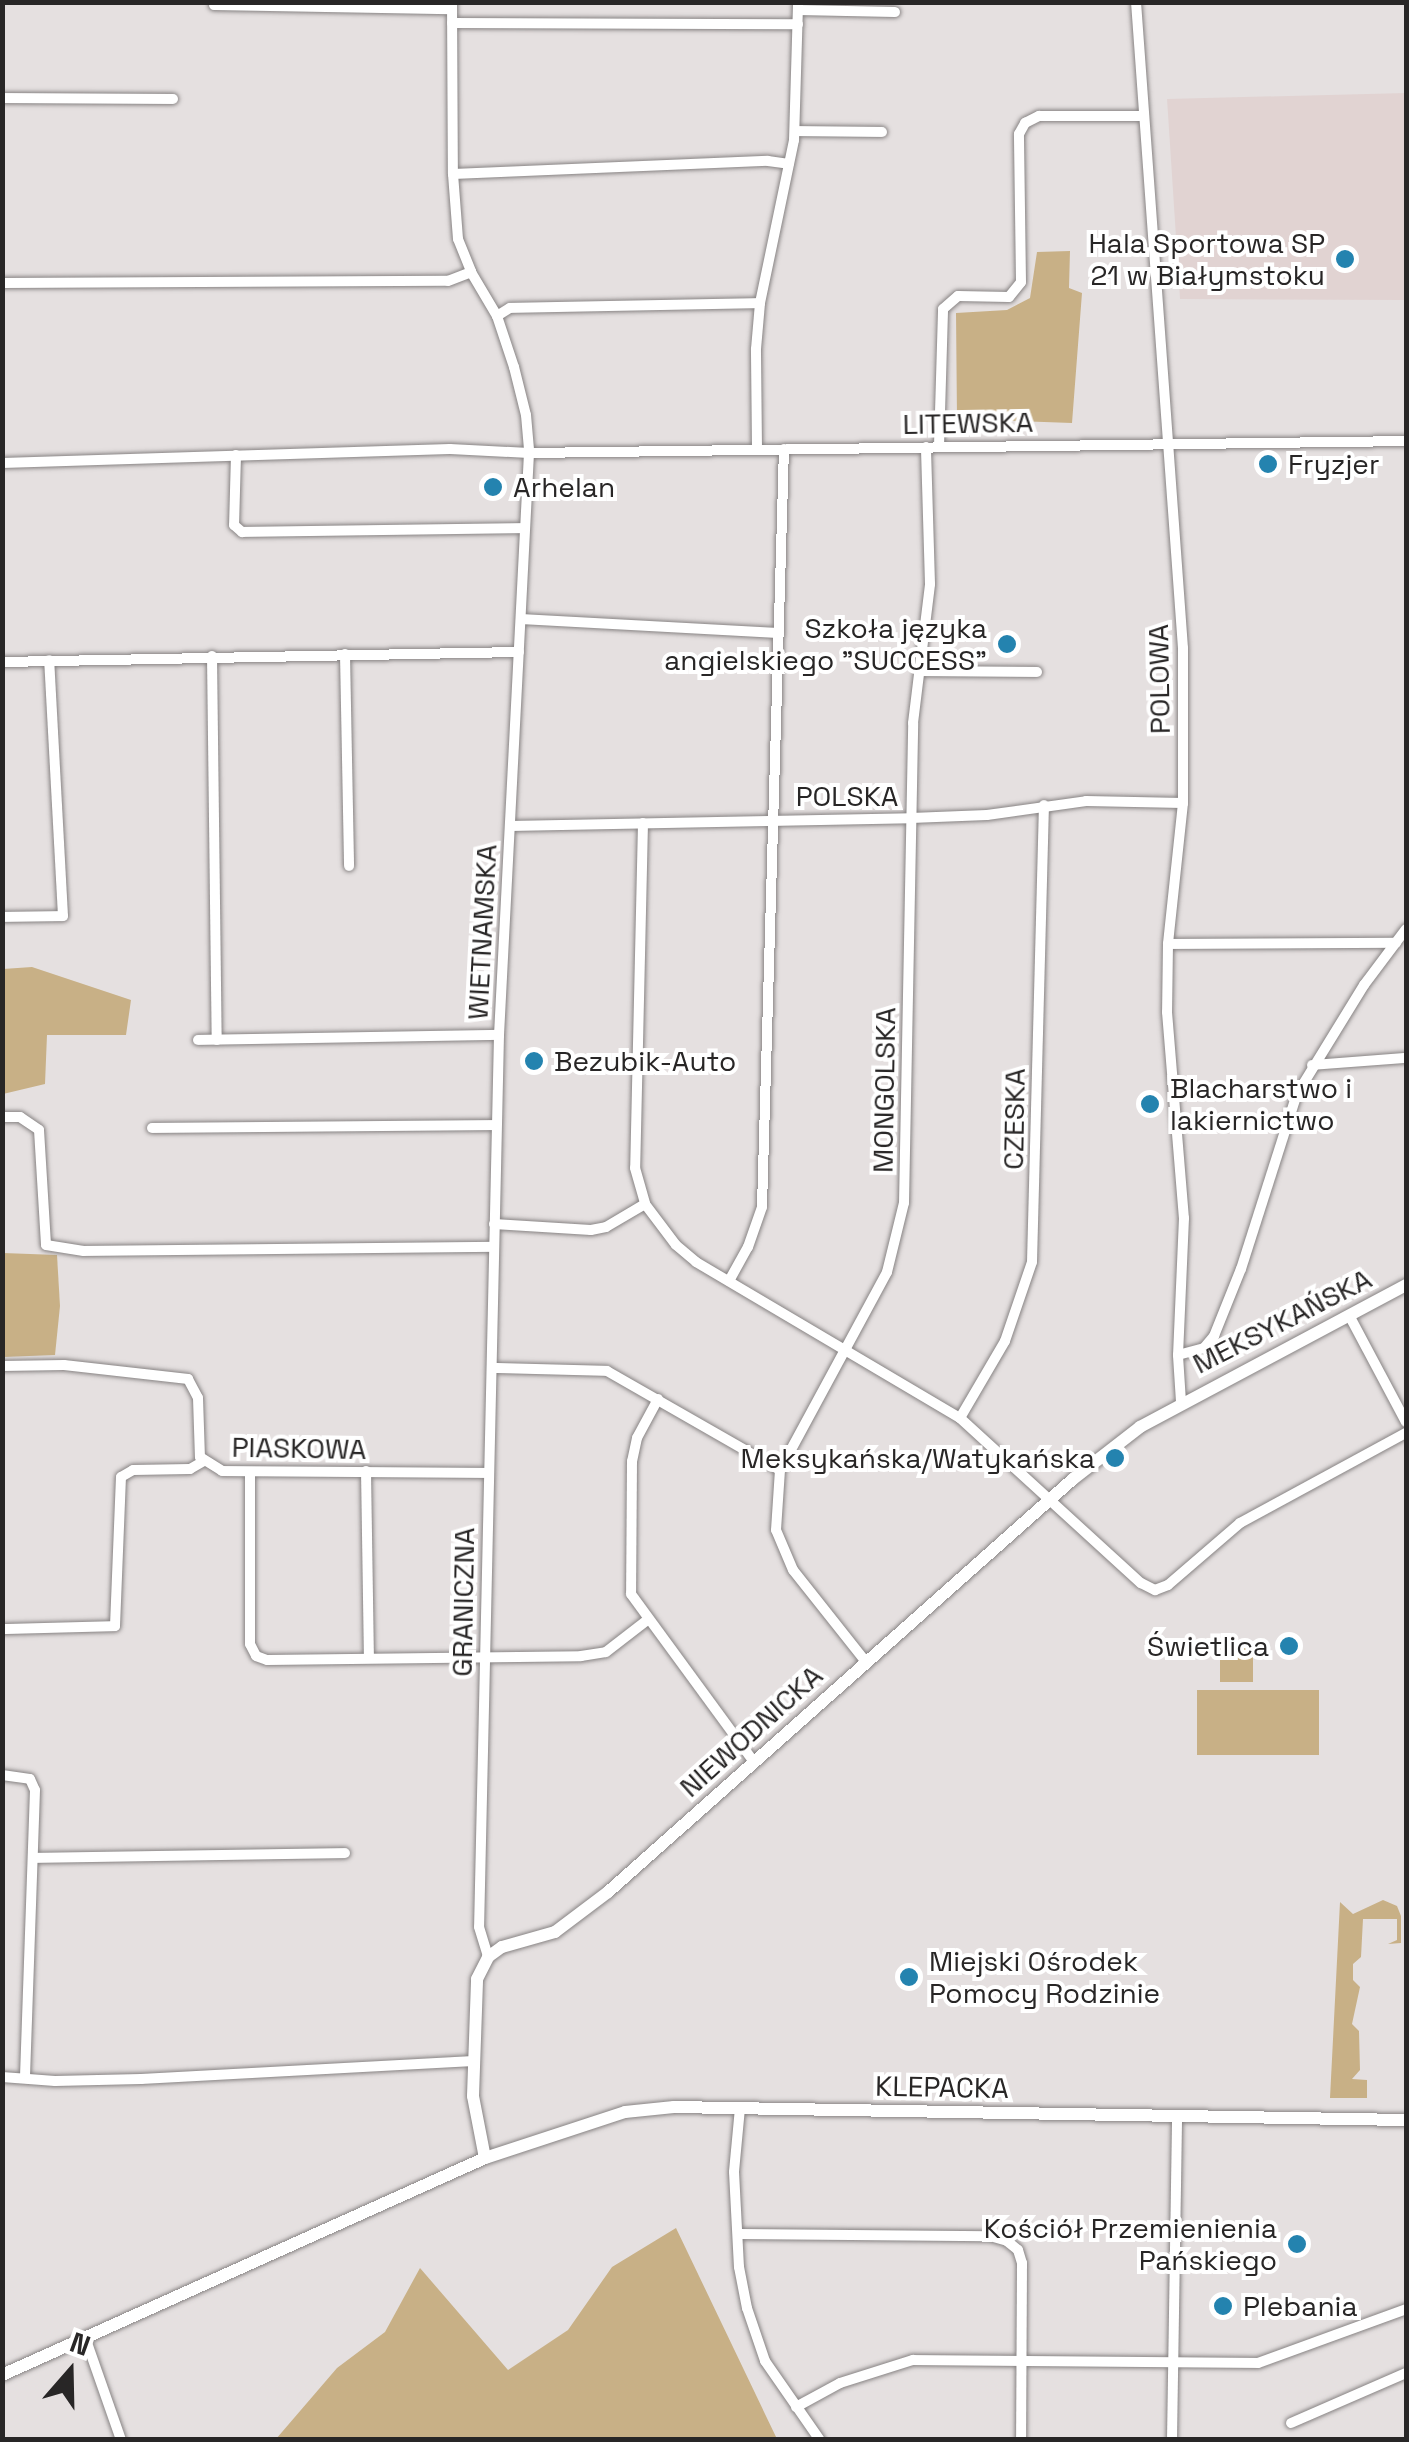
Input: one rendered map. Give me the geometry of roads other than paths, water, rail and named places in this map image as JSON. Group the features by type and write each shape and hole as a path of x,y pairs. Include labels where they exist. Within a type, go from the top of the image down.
{"street":[{"name":"POLOWA","path":"1136,2 1184,648 1183,803 1168,944 1167,1012 1184,1218 1178,1355"},
{"path":"214,5 452,6"},
{"name":"WIETNAMSKA","path":"452,6 453,174 458,239 496,316 526,415 530,453 498,1036 494,1247"},
{"path":"758,450 756,349 760,303 795,131 798,6 895,12"},
{"path":"452,24 798,24"},
{"path":"2,98 172,99"},
{"path":"940,446 943,309 958,296 1009,297 1022,282 1018,134 1025,122 1038,116 1144,116"},
{"path":"795,131 882,132"},
{"path":"453,174 470,170 789,164"},
{"path":"2,283 448,281 471,272"},
{"path":"496,316 510,308 760,303"},
{"name":"LITEWSKA","path":"2,463 450,449 530,453 1406,441"},
{"name":"MONGOLSKA","path":"780,1470 886,1272 898,1242 904,1203 914,724 930,584 926,447"},
{"path":"729,1282 748,1247 762,1207 784,449"},
{"path":"236,456 234,525 242,532 525,528"},
{"path":"521,619 778,633"},
{"path":"2,662 520,652"},
{"path":"345,654 349,866"},
{"path":"212,656 217,1040"},
{"path":"2,917 63,916 49,660"},
{"path":"921,671 1038,672"},
{"name":"POLSKA","path":"510,826 911,818 987,815 1044,805 1183,803"},
{"name":"CZESKA","path":"960,1418 1005,1341 1032,1262 1044,805"},
{"path":"643,823 632,1145 645,1204 676,1245 729,1282 960,1418 1140,1583 1155,1590 1168,1585 1240,1522 1406,1433"},
{"path":"1181,1402 1178,1355 1204,1348 1214,1336 1241,1268 1297,1094 1312,1065 1406,929"},
{"path":"1168,944 1396,943"},
{"path":"198,1040 498,1036"},
{"path":"1312,1065 1406,1058"},
{"path":"2,1117 20,1117 38,1130 46,1245 84,1250 494,1247"},
{"path":"152,1128 496,1125"},
{"path":"494,1224 591,1230 606,1227 645,1204"},
{"name":"GRANICZNA","path":"488,1957 478,1926 494,1247"},
{"name":"MEKSYKAŃSKA","path":"1181,1402 1406,1285"},
{"path":"1349,1315 1406,1422"},
{"name":"PIASKOWA","path":"2,1366 64,1366 188,1379 198,1398 197,1443 204,1461 222,1471 489,1473"},
{"path":"493,1368 591,1368 622,1377 780,1470 776,1530 784,1556 866,1662"},
{"path":"658,1398 637,1438 632,1461 631,1594 646,1621 754,1762"},
{"name":"NIEWODNICKA","path":"488,1957 502,1947 564,1927 1108,1450 1181,1402"},
{"path":"2,1629 115,1626 121,1477 133,1470 190,1469 204,1461"},
{"path":"366,1471 368,1658"},
{"path":"250,1472 250,1644 256,1656 267,1660 606,1652 646,1621"},
{"path":"2,1775 30,1779 36,1790 25,2077"},
{"path":"33,1858 345,1853"},
{"path":"2,2375 485,2158 475,2124 474,2061 477,1979 488,1957"},
{"path":"2,2076 55,2081 290,2074 367,2064 474,2061"},
{"name":"KLEPACKA","path":"485,2158 625,2112 674,2107 1406,2120"},
{"path":"740,2108 734,2172 747,2308 765,2361 820,2440"},
{"path":"1172,2440 1178,2117"},
{"path":"738,2234 990,2236 1018,2250 1022,2263 1021,2440"},
{"path":"796,2407 840,2383 912,2360 1270,2362 1406,2309"},
{"path":"85,2337 121,2440"},
{"path":"1290,2423 1406,2373"}],"place":[{"name":"Hala Sportowa SP 21 w Białymstoku","path":"1345,259"},
{"name":"Fryzjer","path":"1268,464"},
{"name":"Arhelan","path":"493,487"},
{"name":"Szkoła języka angielskiego \"SUCCESS\"","path":"1007,644"},
{"name":"Bezubik-Auto","path":"534,1061"},
{"name":"Blacharstwo i lakiernictwo","path":"1150,1104"},
{"name":"Meksykańska/Watykańska","path":"1115,1458"},
{"name":"Świetlica","path":"1289,1646"},
{"name":"Miejski Ośrodek Pomocy Rodzinie","path":"909,1977"},
{"name":"Kościół Przemienienia Pańskiego","path":"1297,2244"},
{"name":"Plebania","path":"1223,2306"}]}
